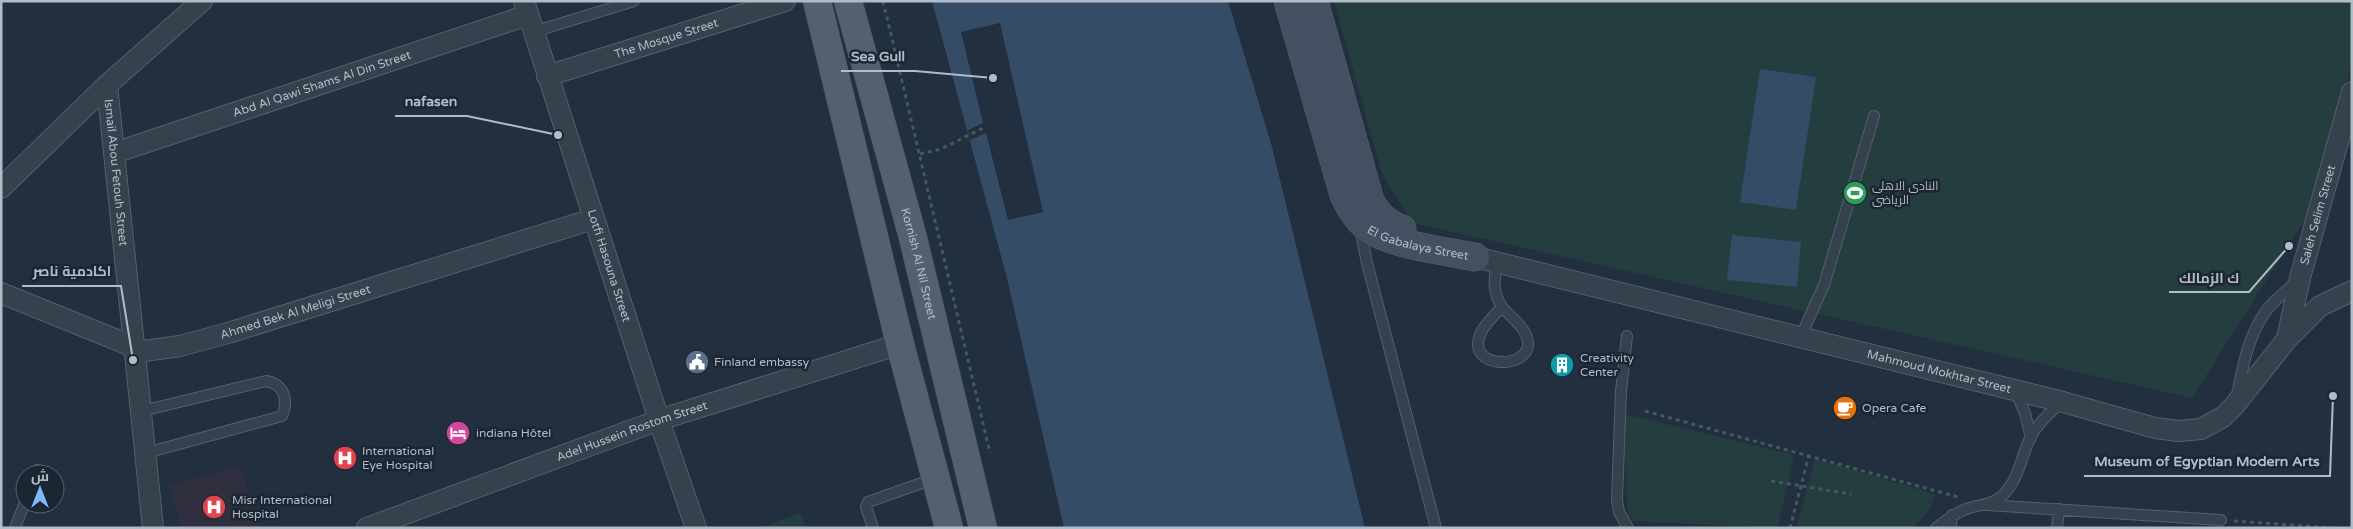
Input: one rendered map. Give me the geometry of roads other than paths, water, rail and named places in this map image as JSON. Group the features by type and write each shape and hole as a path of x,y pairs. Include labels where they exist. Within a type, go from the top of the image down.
{"main road":[{"path":"817,1 900,344 949,528"},
{"name":"Kornish Al Nil Street","path":"848,1 913,238 983,528"}],"street":[{"path":"1,188 106,86 202,1"},
{"name":"The Mosque Street","path":"547,76 785,1"},
{"name":"El Gabalaya Street","path":"1288,1 1344,195 1358,219 1370,229 1390,239 1486,260"},
{"name":"El Gabalaya Street","path":"1314,1 1370,200 1376,212 1385,221 1397,227 1486,260"},
{"name":"Lotfi Hasouna Street","path":"528,16 658,420 696,528"},
{"name":"Abd Al Qawi Shams Al Din Street","path":"114,153 528,16"},
{"name":"Ismail Abou Fetouh Street","path":"106,86 153,528"},
{"name":"Saleh Selim Street","path":"2287,339 2300,278 2352,92"},
{"name":"Ahmed Bek Al Meligi Street","path":"1,293 144,351 180,346 228,333 593,219"},
{"name":"Mahmoud Mokhtar Street","path":"1486,260 1801,336 2063,402 2155,428 2179,431 2202,429 2223,417 2234,406 2287,339 2320,306 2352,291"},
{"name":"Adel Hussein Rostom Street","path":"367,528 658,420 900,344"}],"lane":[{"path":"528,16 634,1"},
{"path":"1801,336 1822,291 1874,116"},
{"path":"1358,219 1367,264 1436,528"},
{"path":"1486,260 1494,295 1502,307 1524,331 1528,342 1526,353 1517,360 1494,362 1486,359 1480,352 1478,342 1480,333 1502,307"},
{"path":"2234,406 2248,346 2259,321 2267,309 2300,278"},
{"path":"1627,336 1620,409 1618,500 1619,512 1628,528"},
{"path":"142,411 266,381 277,386 287,405 282,416 146,453"},
{"path":"2014,390 2026,413 2031,438"},
{"path":"1987,506 2002,496 2015,481 2031,438 2044,418 2063,402"},
{"path":"873,528 866,507 868,502 936,478"},
{"path":"1936,528 1952,515 1969,508 1987,506 2221,520 2210,528"},
{"path":"2057,528 2059,509"},
{"path":"15,528 20,514"},
{"path":"1951,528 1952,515"}],"place":[{"name":"Sea Gull","path":"993,78"},
{"name":"nafasen","path":"558,135"},
{"name":"النادى الاهلى الرياضى","path":"1855,193"},
{"name":"ك الزمالك","path":"2289,246"},
{"name":"اكادمية ناصر","path":"133,360"},
{"name":"Finland embassy","path":"697,362"},
{"name":"Creativity Center","path":"1562,365"},
{"name":"Museum of Egyptian Modern Arts","path":"2333,396"},
{"name":"Opera Cafe","path":"1845,408"},
{"name":"indiana Hôtel","path":"458,433"},
{"name":"International Eye Hospital","path":"345,458"},
{"name":"Misr International Hospital","path":"214,507"}]}
